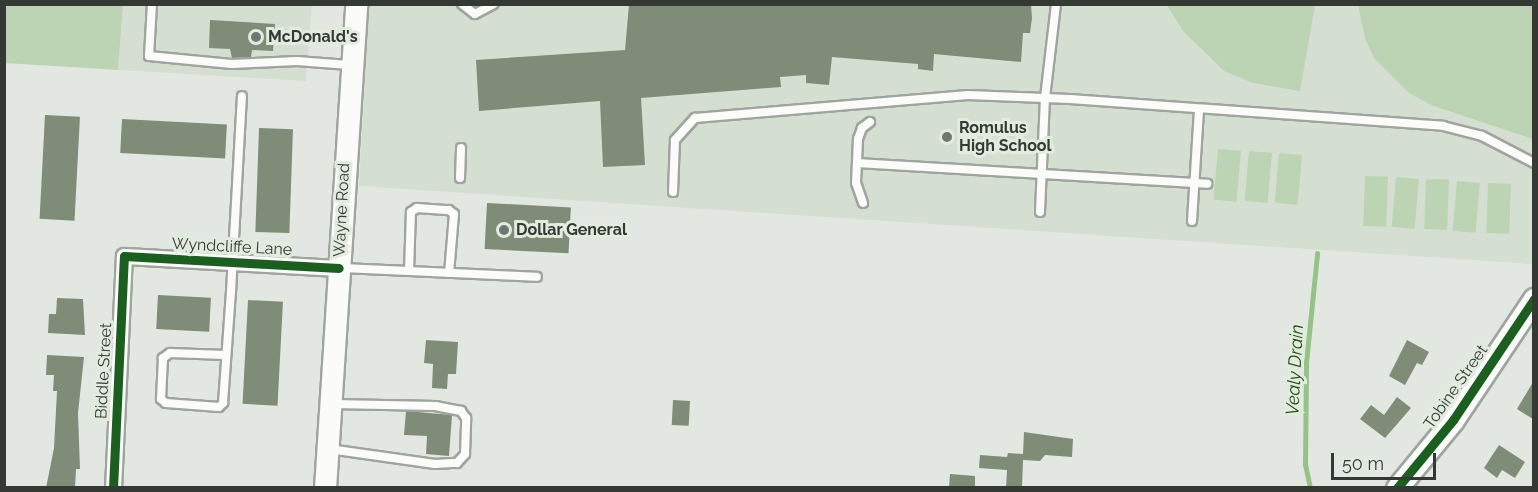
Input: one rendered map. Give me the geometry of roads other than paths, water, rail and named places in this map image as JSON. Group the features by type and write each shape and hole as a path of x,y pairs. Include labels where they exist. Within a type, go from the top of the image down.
{"main road":[{"name":"Wayne Road","path":"325,488 356,4"},
{"name":"Tobine Street","path":"1397,488 1453,420 1533,299"}],"street":[{"name":"Wyndcliffe Lane","path":"124,256 339,268"},
{"name":"Biddle Street","path":"113,488 124,256"}],"lane":[{"path":"152,4 148,56 232,64 297,61 352,66"},
{"path":"462,4 475,14 494,4"},
{"path":"1040,212 1045,98 1056,4"},
{"path":"673,192 675,140 683,128 707,115 968,95 1045,98 1443,126 1482,136 1533,163"},
{"path":"226,355 170,353 163,358 161,399 166,403 219,407 223,403 232,262 242,96"},
{"path":"1192,221 1199,109"},
{"path":"863,202 856,183 858,139 862,128 870,122"},
{"path":"460,178 461,148"},
{"path":"857,163 1207,184"},
{"path":"409,272 411,212 417,208 449,210 453,214 449,273"},
{"path":"339,268 537,277"},
{"path":"328,449 435,464 457,463 465,454 466,418 461,411 436,406 330,404"}],"waterway":[{"name":"Vealy Drain","path":"1310,488 1305,465 1306,363 1317,254"}],"place":[{"name":"McDonald's","path":"256,37"},
{"name":"Romulus High School","path":"947,137"},
{"name":"Dollar General","path":"504,230"}]}
